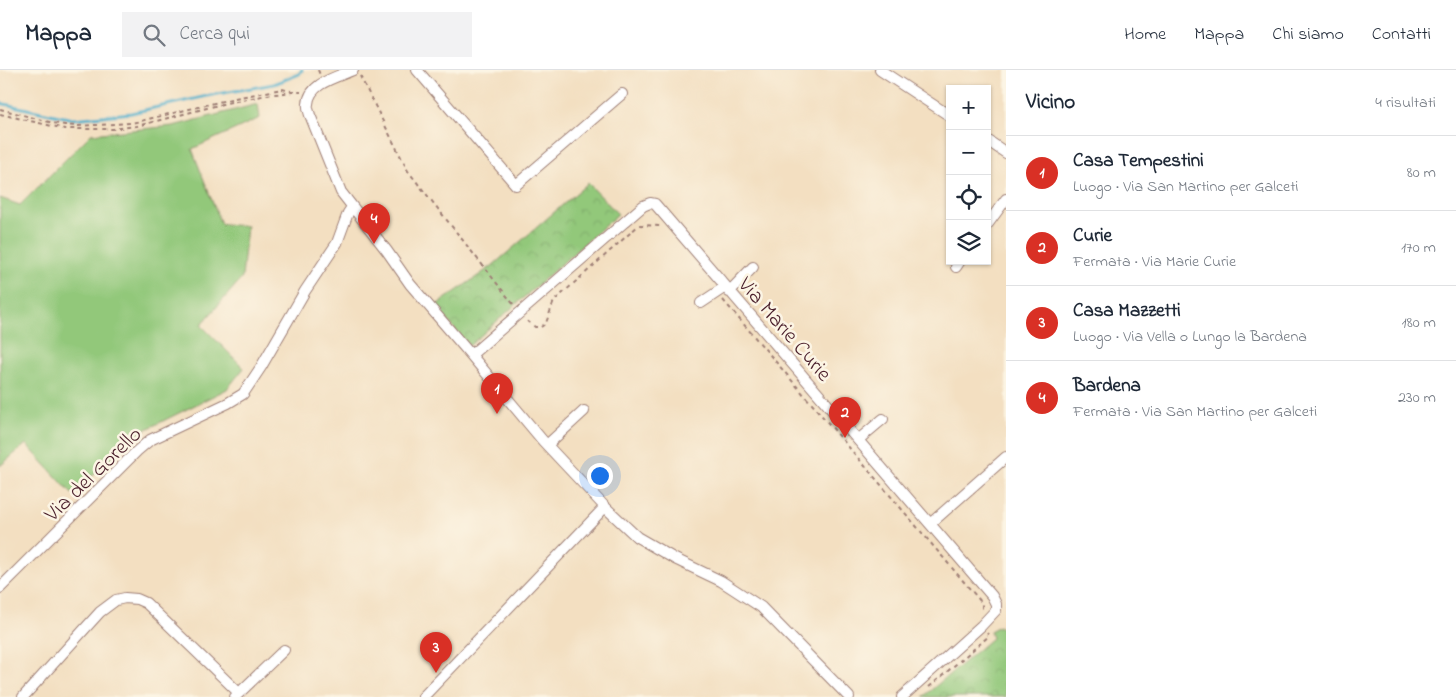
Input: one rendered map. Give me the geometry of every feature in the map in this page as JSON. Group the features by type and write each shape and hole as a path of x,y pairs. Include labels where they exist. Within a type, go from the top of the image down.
{"street":[{"path":"353,70 318,86 310,95 307,104 321,145 341,192 410,284 547,445 605,507 637,537 675,559 721,581 761,607 849,697"},
{"path":"417,70 516,185 622,94"},
{"path":"880,70 946,113"},
{"path":"991,143 1006,153"},
{"path":"991,220 1006,199"},
{"name":"Via Marie Curie","path":"471,355 646,204 650,202 655,204 724,291 858,440 992,596 996,604 996,610 981,626 902,697"},
{"name":"Via del Gorello","path":"0,588 150,440 228,403 242,394 261,367 305,291 337,243 348,212 352,207"},
{"path":"701,303 724,291 753,267"},
{"path":"547,445 584,411"},
{"path":"858,440 883,419"},
{"path":"930,524 1006,457"},
{"path":"423,697 605,507"},
{"path":"23,697 100,612 116,600 125,598 137,599 146,603 237,695 284,650"}],"path":[{"path":"357,70 408,171 520,313 535,327 541,327 546,323 554,302 639,225 660,225 666,232"},
{"path":"0,109 65,125 132,123 235,98 282,89 292,92"},
{"path":"0,114 64,129 114,129 136,126 226,103 292,92 304,92"},
{"path":"724,291 982,603 983,609 981,613"},
{"path":"925,691 989,636 981,626"}],"green space":[{"path":"258,104 260,118 192,149 221,224 247,226 242,278 201,325 244,368 227,389 141,432 72,494 26,444 0,466 0,198 20,205 91,134 173,126"},
{"path":"588,183 618,214 469,346 435,306 492,266"},
{"path":"999,626 1006,631 1006,697 923,697 992,638 990,631"}],"waterway":[{"path":"0,103 73,119 131,113 212,95 274,84 299,74 302,70"}],"place":[{"name":"Bardena","path":"374,244"},
{"name":"Casa Tempestini","path":"497,414"},
{"name":"Curie","path":"845,438"},
{"name":"Casa Mazzetti","path":"436,673"}]}
